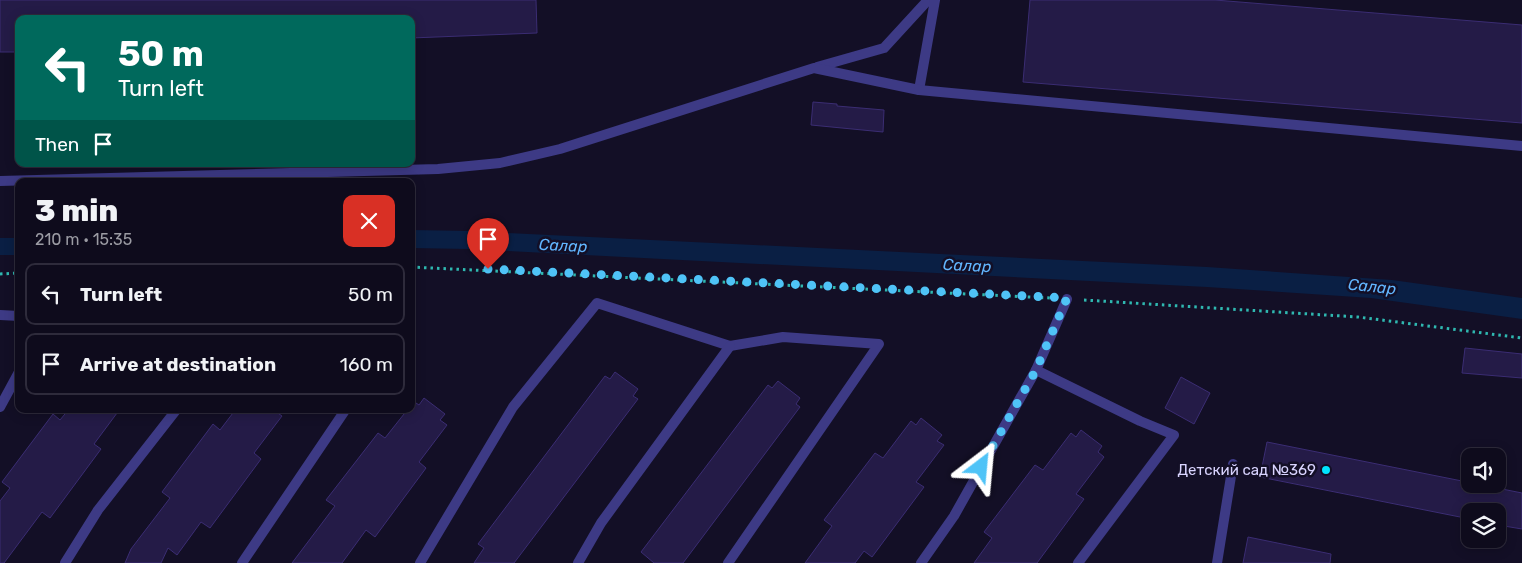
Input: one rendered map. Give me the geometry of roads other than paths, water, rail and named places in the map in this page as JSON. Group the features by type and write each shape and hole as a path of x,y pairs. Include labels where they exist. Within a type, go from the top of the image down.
{"lane":[{"path":"110,178 438,169 500,163 560,149 814,68 884,48 928,0"},
{"path":"919,90 934,0"},
{"path":"814,68 919,90 1522,146"},
{"path":"0,181 15,181"},
{"path":"921,563 954,516 1036,370 1067,298"},
{"path":"420,563 513,407 597,303 730,346 783,336 879,344 728,563"},
{"path":"0,315 15,316"},
{"path":"578,563 601,523 730,346"},
{"path":"1036,370 1140,421 1174,434 1078,563"},
{"path":"0,407 15,379"},
{"path":"65,563 98,510 174,413"},
{"path":"242,563 343,413"},
{"path":"1217,563 1233,464"}],"water":[{"name":"Салар","path":"415,230 468,231 1207,267 1392,280 1522,298 1522,319 1371,298 1207,287 469,249 415,248"},
{"path":"0,238 15,238 15,255 0,255"}],"place":[{"name":"Детский сад №369","path":"1326,470"}]}
